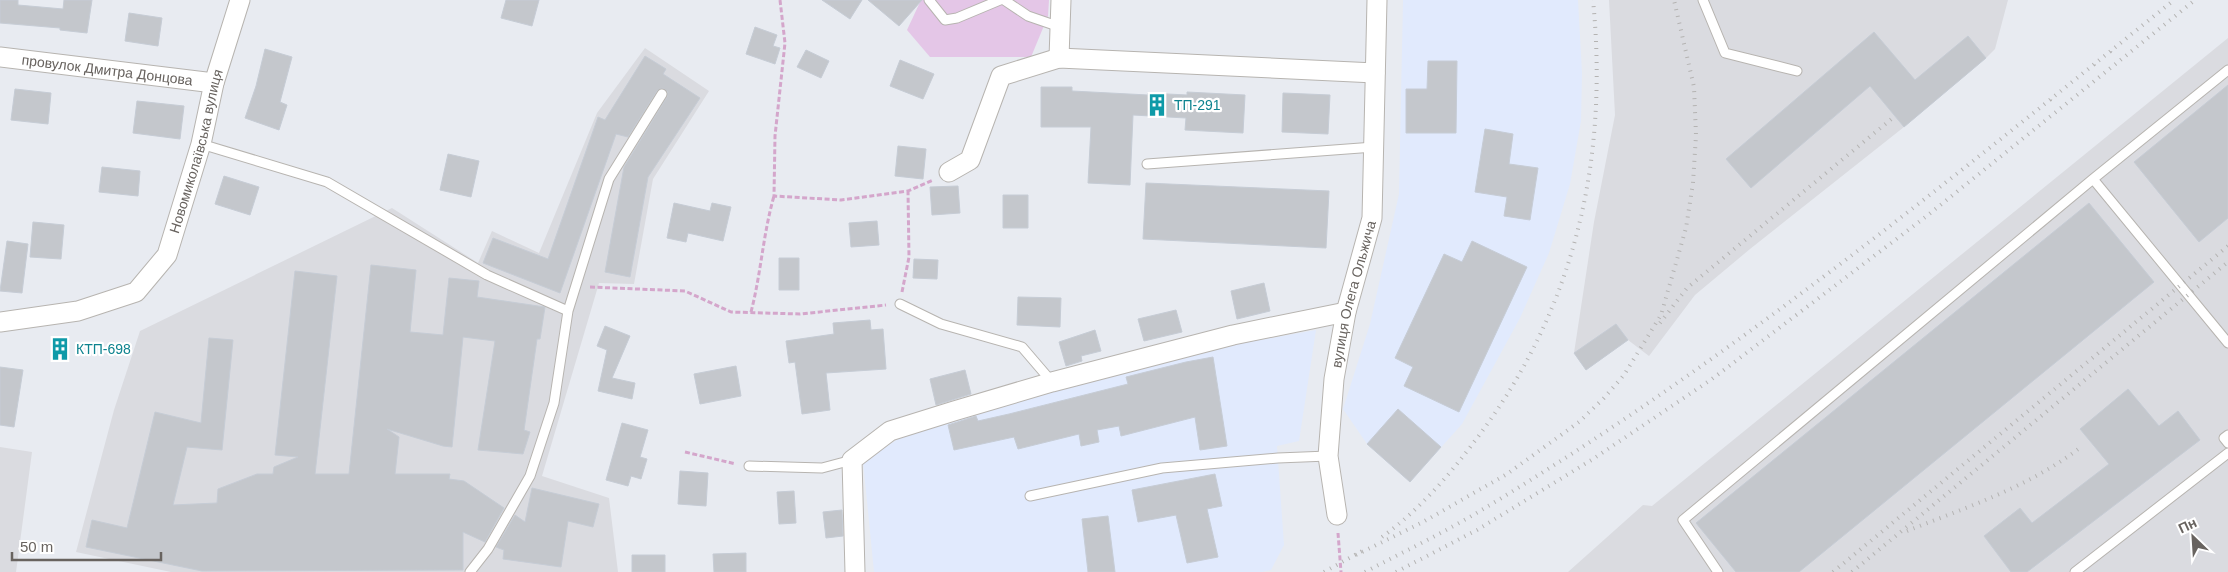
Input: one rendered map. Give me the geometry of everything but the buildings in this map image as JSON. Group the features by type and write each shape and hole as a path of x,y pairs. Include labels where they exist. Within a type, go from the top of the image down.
{"street":[{"name":"Новомиколаївська вулиця","path":"0,322 78,310 136,292 167,254 201,144 214,83 240,0"},
{"path":"1059,58 1060,0"},
{"name":"вулиця Олега Ольжича","path":"1337,515 1328,456 1334,379 1346,312 1372,218 1377,0"},
{"name":"провулок Дмитра Донцова","path":"0,56 214,83"},
{"path":"949,172 970,160 1001,76 1059,58 1375,73"},
{"path":"855,572 852,460 890,431 1052,382 1233,335 1346,312"}],"lane":[{"path":"929,0 945,20 957,18 1002,0 1028,16 1060,27"},
{"path":"1703,0 1725,54 1797,71"},
{"path":"1718,572 1683,520 2092,179 2228,70"},
{"path":"470,572 488,549 530,476 554,403 568,311 609,180 662,94"},
{"path":"201,144 327,182 487,275 568,311"},
{"path":"1147,164 1374,147"},
{"path":"2092,179 2228,343"},
{"path":"900,304 941,324 1022,347 1052,382"},
{"path":"2228,435 2224,438 2228,443"},
{"path":"2075,572 2228,453"},
{"path":"1030,496 1162,468 1278,458 1328,456"},
{"path":"749,466 822,468 852,460"}],"path":[{"path":"751,312 759,281 765,227 774,196 775,136 785,43 780,0"},
{"path":"774,196 840,200 908,191 949,172"},
{"path":"577,286 685,291 731,312 800,314 900,304 909,257 908,191"},
{"path":"685,452 749,466"},
{"path":"1337,515 1341,572"}],"shaded area":[{"path":"921,0 1049,0 1048,16 1031,57 930,57 907,30"},
{"path":"1403,0 1578,0 1582,73 1581,121 1570,184 1549,253 1520,318 1462,424 1410,482 1367,444 1343,409 1370,324 1399,194"},
{"path":"1609,0 2008,0 1995,49 1986,58 1904,127 1695,295 1649,356 1628,340 1586,370 1574,353 1594,222 1615,115"},
{"path":"2228,38 2228,572 1568,572 1643,505 1652,506"},
{"path":"645,48 709,91 653,179 634,284 599,283 542,476 609,498 618,572 171,572 76,552 114,410 140,331 392,208 478,263 492,231 539,253 597,113"},
{"path":"1316,330 1299,441 1277,446 1284,545 1271,570 1262,572 874,572 863,461 900,438 942,421 1226,346"},
{"path":"0,447 32,452 16,572 0,572"}],"railway":[{"path":"1382,537 1432,493 1474,442 1508,392 1537,341 1560,288 1577,233 1589,177 1595,119 1597,60 1593,0"},
{"path":"1356,555 1423,522 1507,474 1579,422 1624,375 1661,315 1686,228 1693,183 1696,135 1694,87 1674,0"},
{"path":"1365,572 1480,511 1572,454 1749,332 1921,202 2174,0"},
{"path":"1396,572 1477,530 1593,459 1712,379 1928,215 2195,0"},
{"path":"1660,323 1687,288 1895,116"},
{"path":"1833,572 2228,246"},
{"path":"1852,572 2228,262"},
{"path":"1907,531 2019,485 2040,474 2081,447"},
{"path":"1324,572 1362,551"}],"place":[{"name":"ТП-291","path":"1157,105"},
{"name":"КТП-698","path":"60,349"}]}
